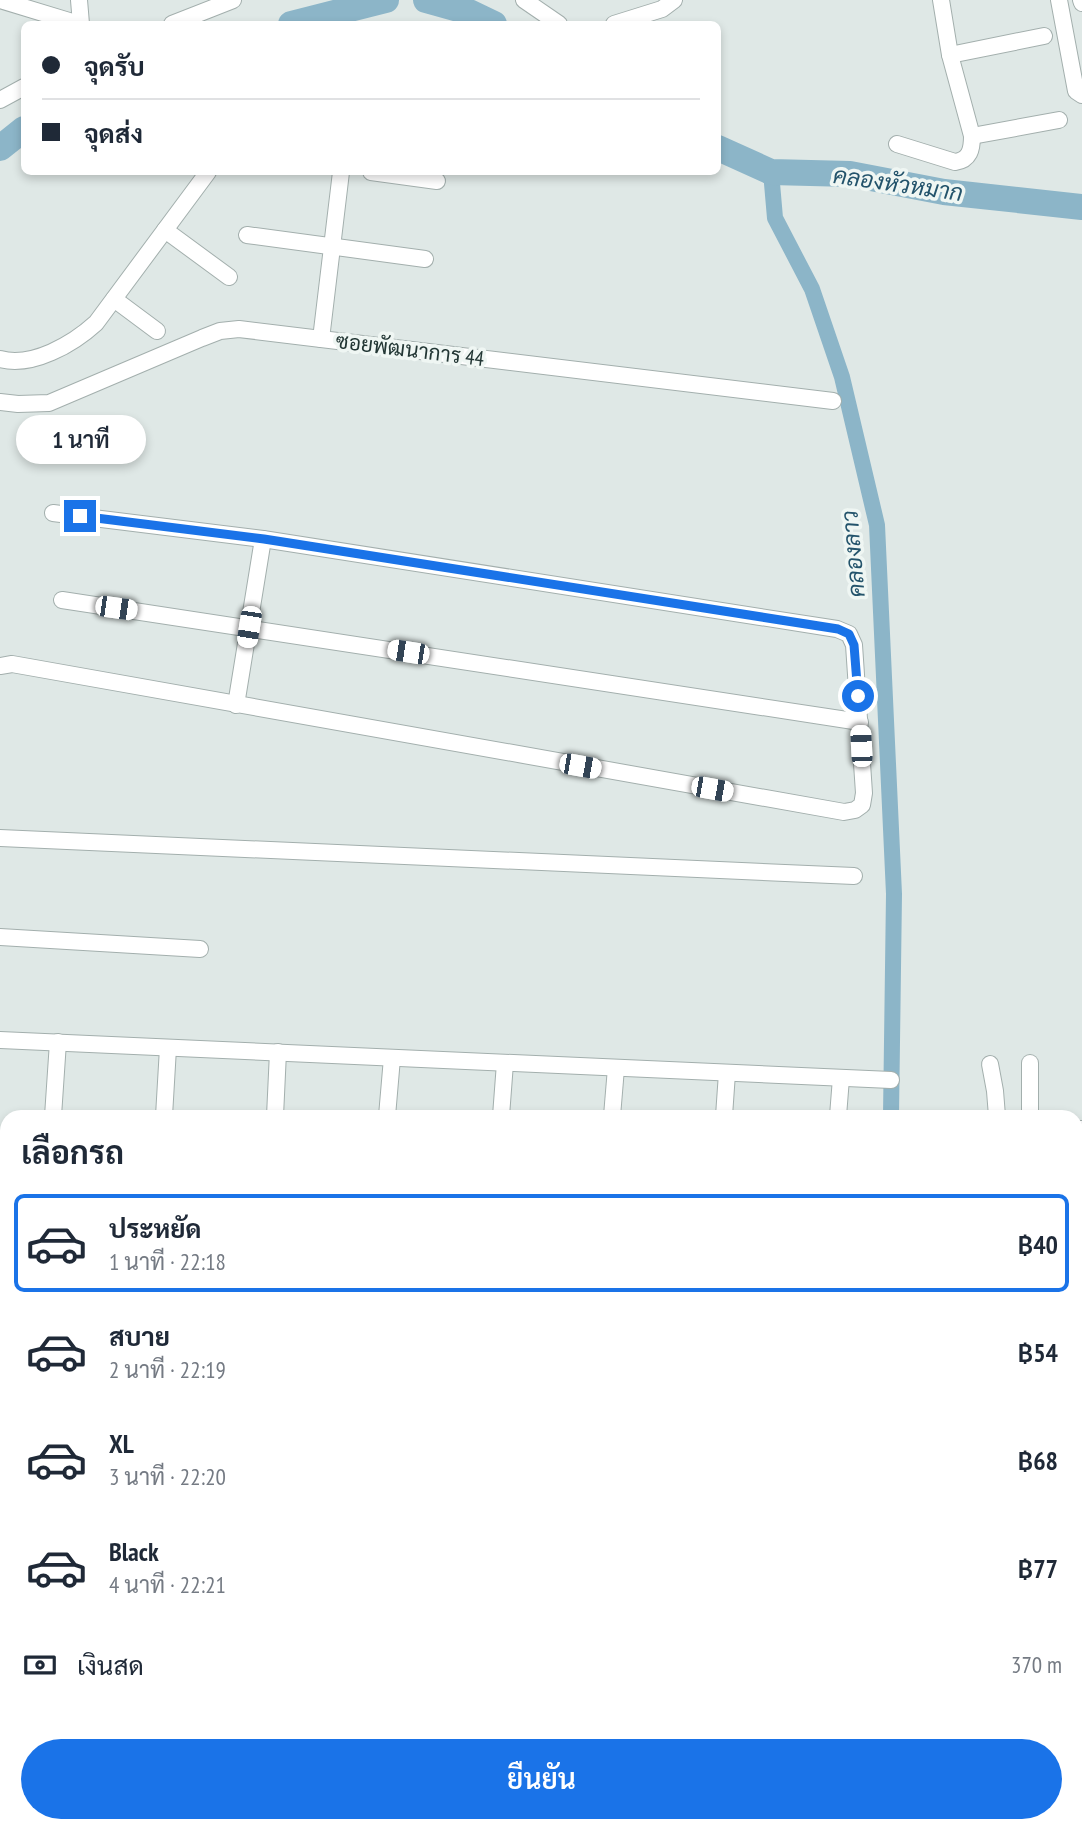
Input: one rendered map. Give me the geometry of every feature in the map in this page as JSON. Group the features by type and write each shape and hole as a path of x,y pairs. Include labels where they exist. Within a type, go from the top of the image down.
{"street":[{"path":"0,0 70,21"},
{"path":"79,0 80,21"},
{"path":"180,21 233,0"},
{"path":"524,0 555,21"},
{"path":"624,21 662,9 674,0"},
{"path":"897,144 955,162 963,161 972,147 972,136 950,55 941,0"},
{"path":"1059,0 1076,91 1082,95"},
{"path":"950,55 1044,36"},
{"path":"1,98 21,88"},
{"path":"972,136 1059,120"},
{"path":"0,359 21,361 69,344 96,323 206,175"},
{"path":"321,339 341,175"},
{"path":"393,175 438,181"},
{"path":"165,230 229,277"},
{"path":"247,235 425,259"},
{"path":"114,299 157,331"},
{"name":"ซอยพัฒนาการ 44","path":"0,401 18,404 49,403 220,331 239,329 833,401"},
{"path":"4,661 236,705 844,812 863,805 854,645 849,634 838,629 264,539 53,513"},
{"path":"236,705 264,539"},
{"path":"62,600 860,722"},
{"path":"0,838 853,876"},
{"path":"0,937 200,949"},
{"path":"0,1040 891,1080"},
{"path":"53,1110 58,1042"},
{"path":"164,1110 168,1048"},
{"path":"275,1110 278,1052"},
{"path":"388,1110 392,1058"},
{"path":"501,1110 505,1063"},
{"path":"1030,1063 1030,1110"},
{"path":"990,1064 996,1110"},
{"path":"612,1110 616,1068"},
{"path":"724,1110 727,1073"},
{"path":"838,1110 841,1078"}],"waterway":[{"name":"คลองหัวหมาก","path":"303,21 386,0"},
{"name":"คลองหัวหมาก","path":"426,0 469,12 488,21"},
{"name":"คลองหัวหมาก","path":"0,148 21,131"},
{"name":"คลองหัวหมาก","path":"721,149 771,172 850,174 944,192 1082,207"},
{"name":"คลองลาว","path":"771,172 775,218 812,289 842,377 877,525 894,894 891,1110"}],"route":[{"path":"80,516 264,539 838,629 849,634 854,645 858,696"}]}
